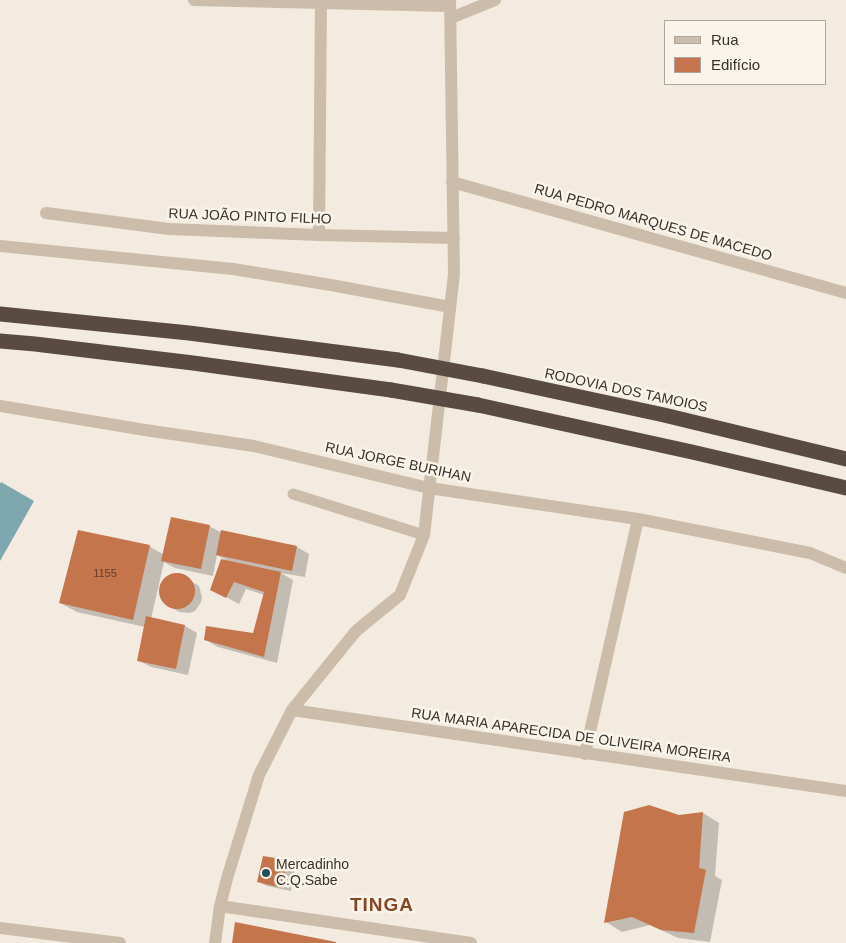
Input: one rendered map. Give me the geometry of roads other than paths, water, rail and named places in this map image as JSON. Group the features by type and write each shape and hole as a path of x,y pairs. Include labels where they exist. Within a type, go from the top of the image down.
{"highway":[{"name":"RODOVIA DOS TAMOIOS","path":"0,314 190,333 398,360 484,376 664,415 846,459"},
{"path":"0,341 183,362 391,390 478,405 846,488"}],"street":[{"path":"194,0 321,2 450,8 495,0"},
{"path":"319,236 321,2"},
{"path":"214,943 220,906 228,875 259,775 292,710 356,631 400,595 424,534 454,274 450,8"},
{"name":"RUA PEDRO MARQUES DE MACEDO","path":"452,182 846,293"},
{"name":"RUA JOÃO PINTO FILHO","path":"46,213 169,229 319,236 454,238"},
{"path":"0,246 233,269 331,284 450,307"},
{"name":"RUA JORGE BURIHAN","path":"0,406 254,446 429,488 638,520 810,553 846,568"},
{"path":"585,754 638,520"},
{"name":"RUA MARIA APARECIDA DE OLIVEIRA MOREIRA","path":"292,710 846,792"},
{"path":"220,906 471,943"},
{"path":"0,928 120,943"}],"lane":[{"path":"293,494 424,534"}],"water":[{"path":"1,482 34,501 0,561 0,484"}],"place":[{"name":"Mercadinho C.Q.Sabe","path":"266,873"}],"district":[{"name":"TINGA","path":"382,906"}]}
